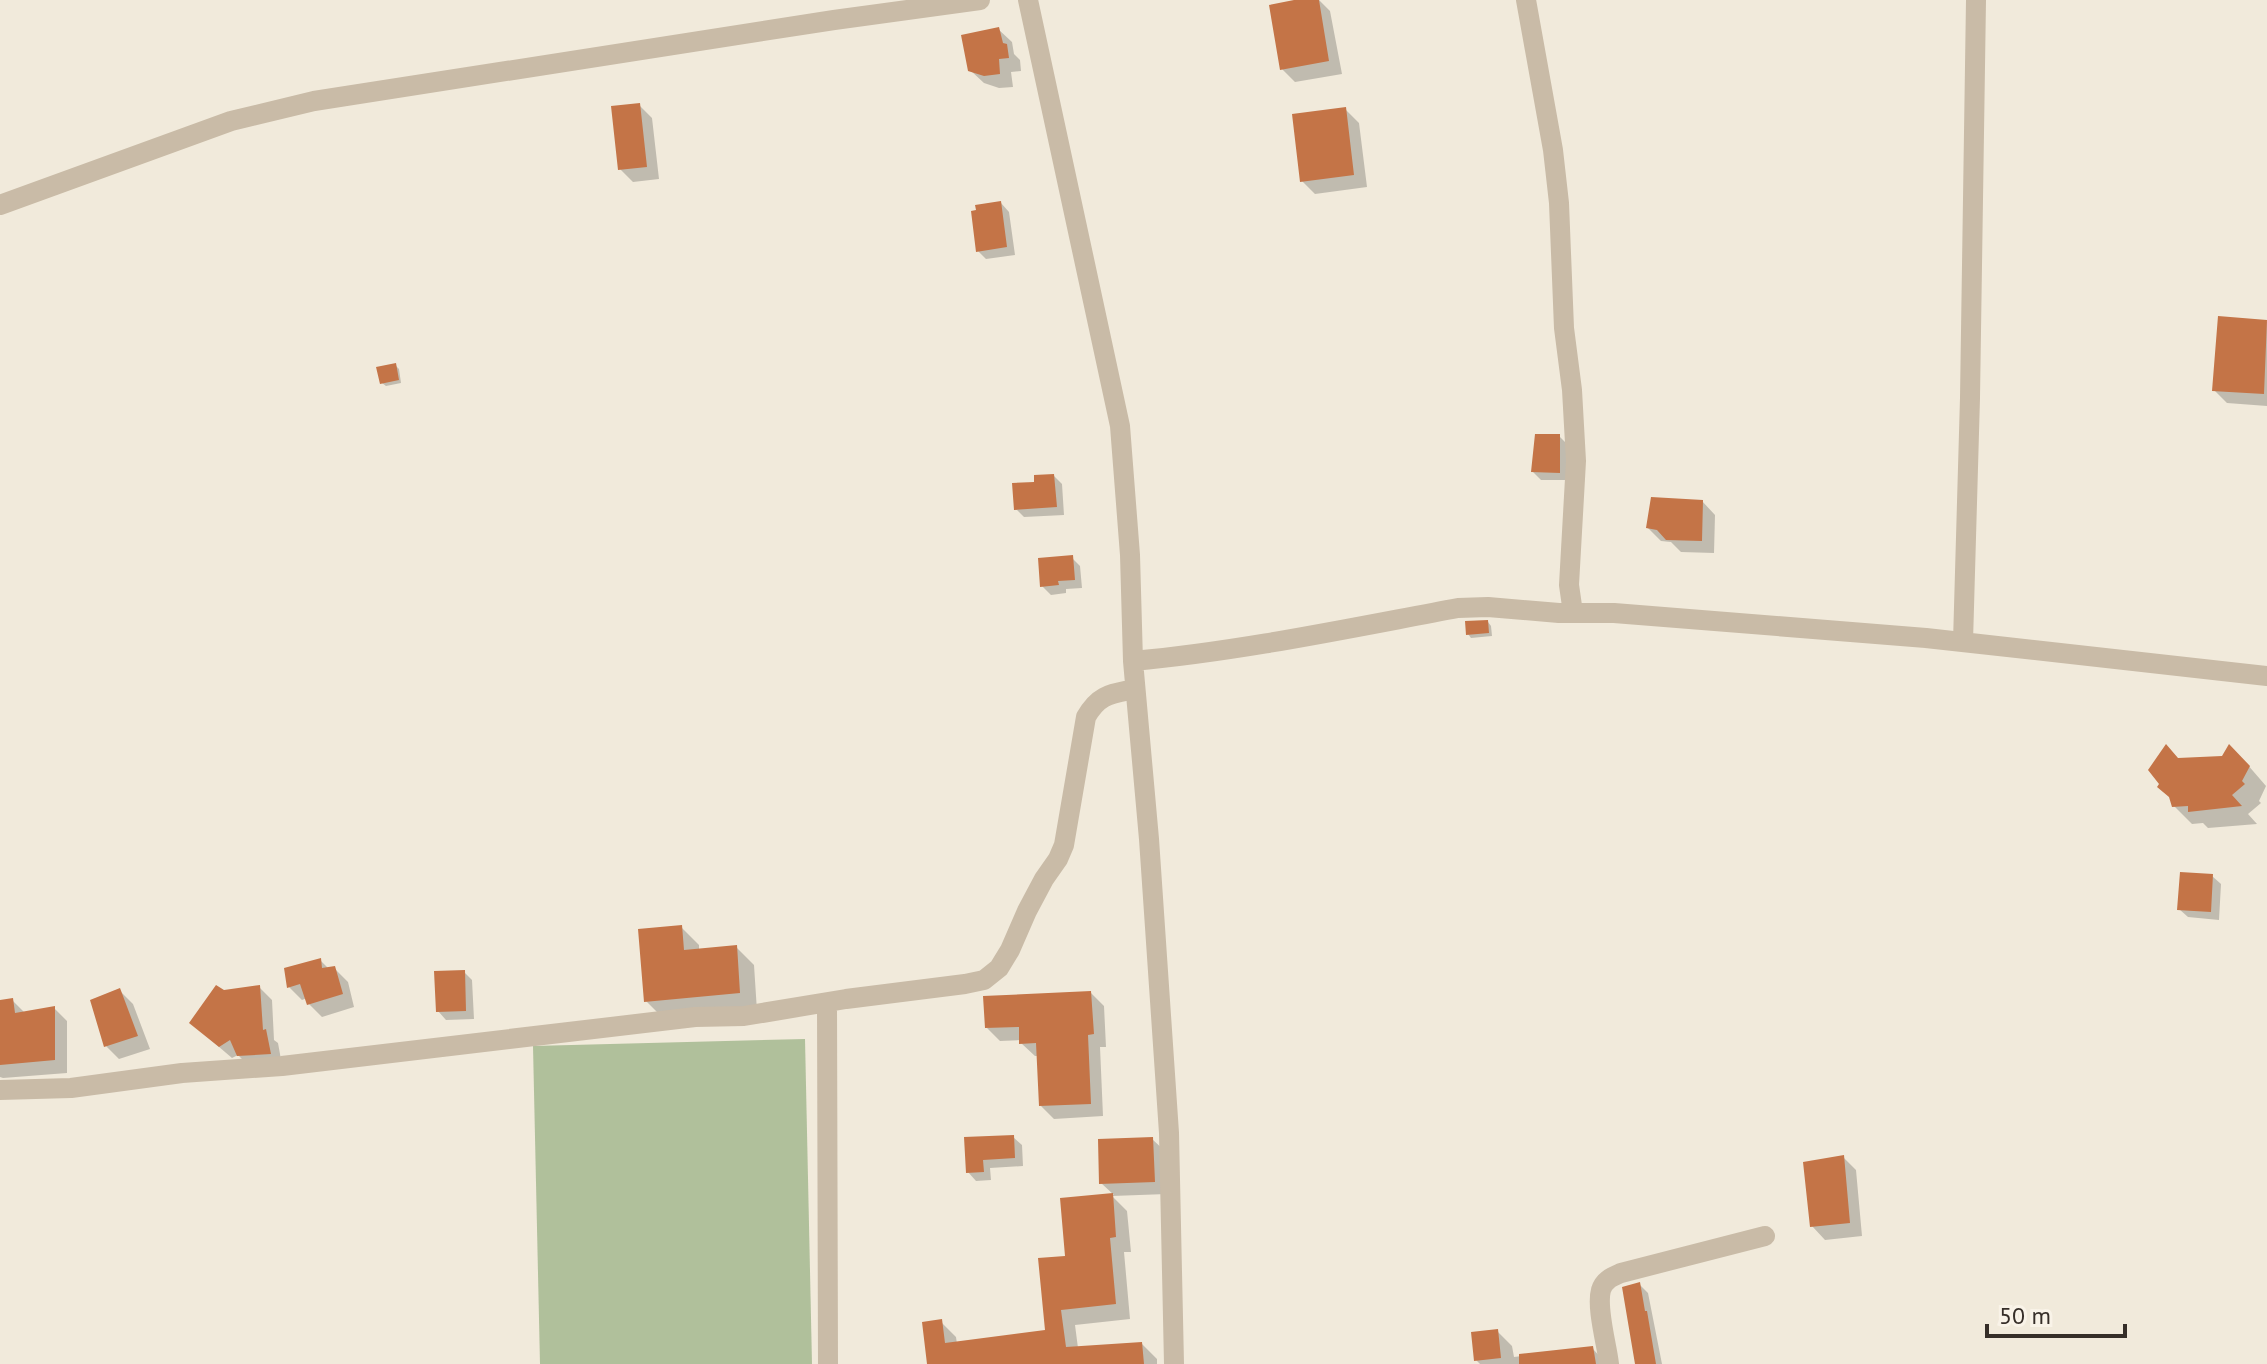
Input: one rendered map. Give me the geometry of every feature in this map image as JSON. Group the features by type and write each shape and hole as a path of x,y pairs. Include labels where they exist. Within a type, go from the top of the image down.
{"street":[{"path":"0,205 231,121 314,101 980,0"},
{"path":"1028,0 1120,426 1130,555 1133,661 1149,839 1169,1133 1174,1364"},
{"path":"1526,0 1553,150 1559,203 1564,328 1576,461 1569,585 1573,613"},
{"path":"1963,642 1976,0"},
{"path":"1133,661 1177,657 1458,608 1488,607 1614,613 1963,642 2267,676"},
{"path":"0,1090 71,1088 695,1017 744,1016 984,980 999,968 1032,900 1064,845 1086,717 1094,702 1106,695 1135,689"},
{"path":"827,1003 828,1364"},
{"path":"1609,1364 1600,1302 1601,1290 1609,1278 1765,1236"}],"green space":[{"path":"805,1039 812,1364 540,1364 533,1046"}],"building":[{"path":"1294,0 1319,0 1329,61 1280,70 1269,5"},
{"path":"999,27 1009,58 999,59 1000,74 984,76 968,71 961,35"},
{"path":"640,103 647,167 618,170 611,106"},
{"path":"1346,107 1354,175 1300,182 1292,114"},
{"path":"1001,201 1007,247 976,252 971,211 976,210 975,205"},
{"path":"2218,316 2267,320 2264,394 2212,391"},
{"path":"396,363 399,380 380,384 376,367"},
{"path":"1535,434 1560,434 1560,473 1531,472"},
{"path":"1054,474 1057,507 1014,510 1012,483 1034,482 1034,475"},
{"path":"1651,497 1703,500 1702,541 1666,540 1657,530 1646,528"},
{"path":"1073,555 1075,580 1040,587 1038,558"},
{"path":"1488,620 1489,633 1466,635 1465,621"},
{"path":"2166,744 2178,758 2222,756 2229,744 2250,766 2242,781 2245,784 2232,795 2242,806 2188,812 2188,806 2172,807 2169,797 2157,787 2159,784 2148,770"},
{"path":"2180,872 2213,874 2211,912 2177,910"},
{"path":"682,925 684,950 737,945 740,993 644,1002 638,929"},
{"path":"321,958 322,968 335,966 343,994 307,1005 300,984 287,988 284,968"},
{"path":"465,970 466,1011 436,1012 434,971"},
{"path":"216,985 224,990 260,985 263,1030 266,1029 271,1054 237,1056 230,1040 219,1047 189,1023"},
{"path":"120,988 138,1036 104,1047 90,1000"},
{"path":"1091,991 1094,1034 1088,1035 1091,1104 1039,1106 1036,1043 1019,1044 1019,1027 985,1028 983,996"},
{"path":"13,998 15,1013 55,1006 55,1060 0,1065 0,1000"},
{"path":"1014,1135 1015,1158 983,1160 984,1172 966,1173 964,1137"},
{"path":"1153,1137 1155,1182 1099,1184 1098,1139"},
{"path":"1844,1155 1850,1223 1810,1227 1803,1162"},
{"path":"1113,1193 1116,1237 1110,1238 1116,1304 1061,1310 1066,1347 1142,1342 1144,1364 927,1364 922,1322 942,1319 945,1343 1045,1330 1038,1258 1065,1256 1060,1198"},
{"path":"1640,1282 1656,1364 1635,1364 1622,1287"},
{"path":"1498,1329 1501,1358 1474,1361 1471,1332"},
{"path":"1593,1346 1596,1364 1519,1364 1519,1354"}]}
